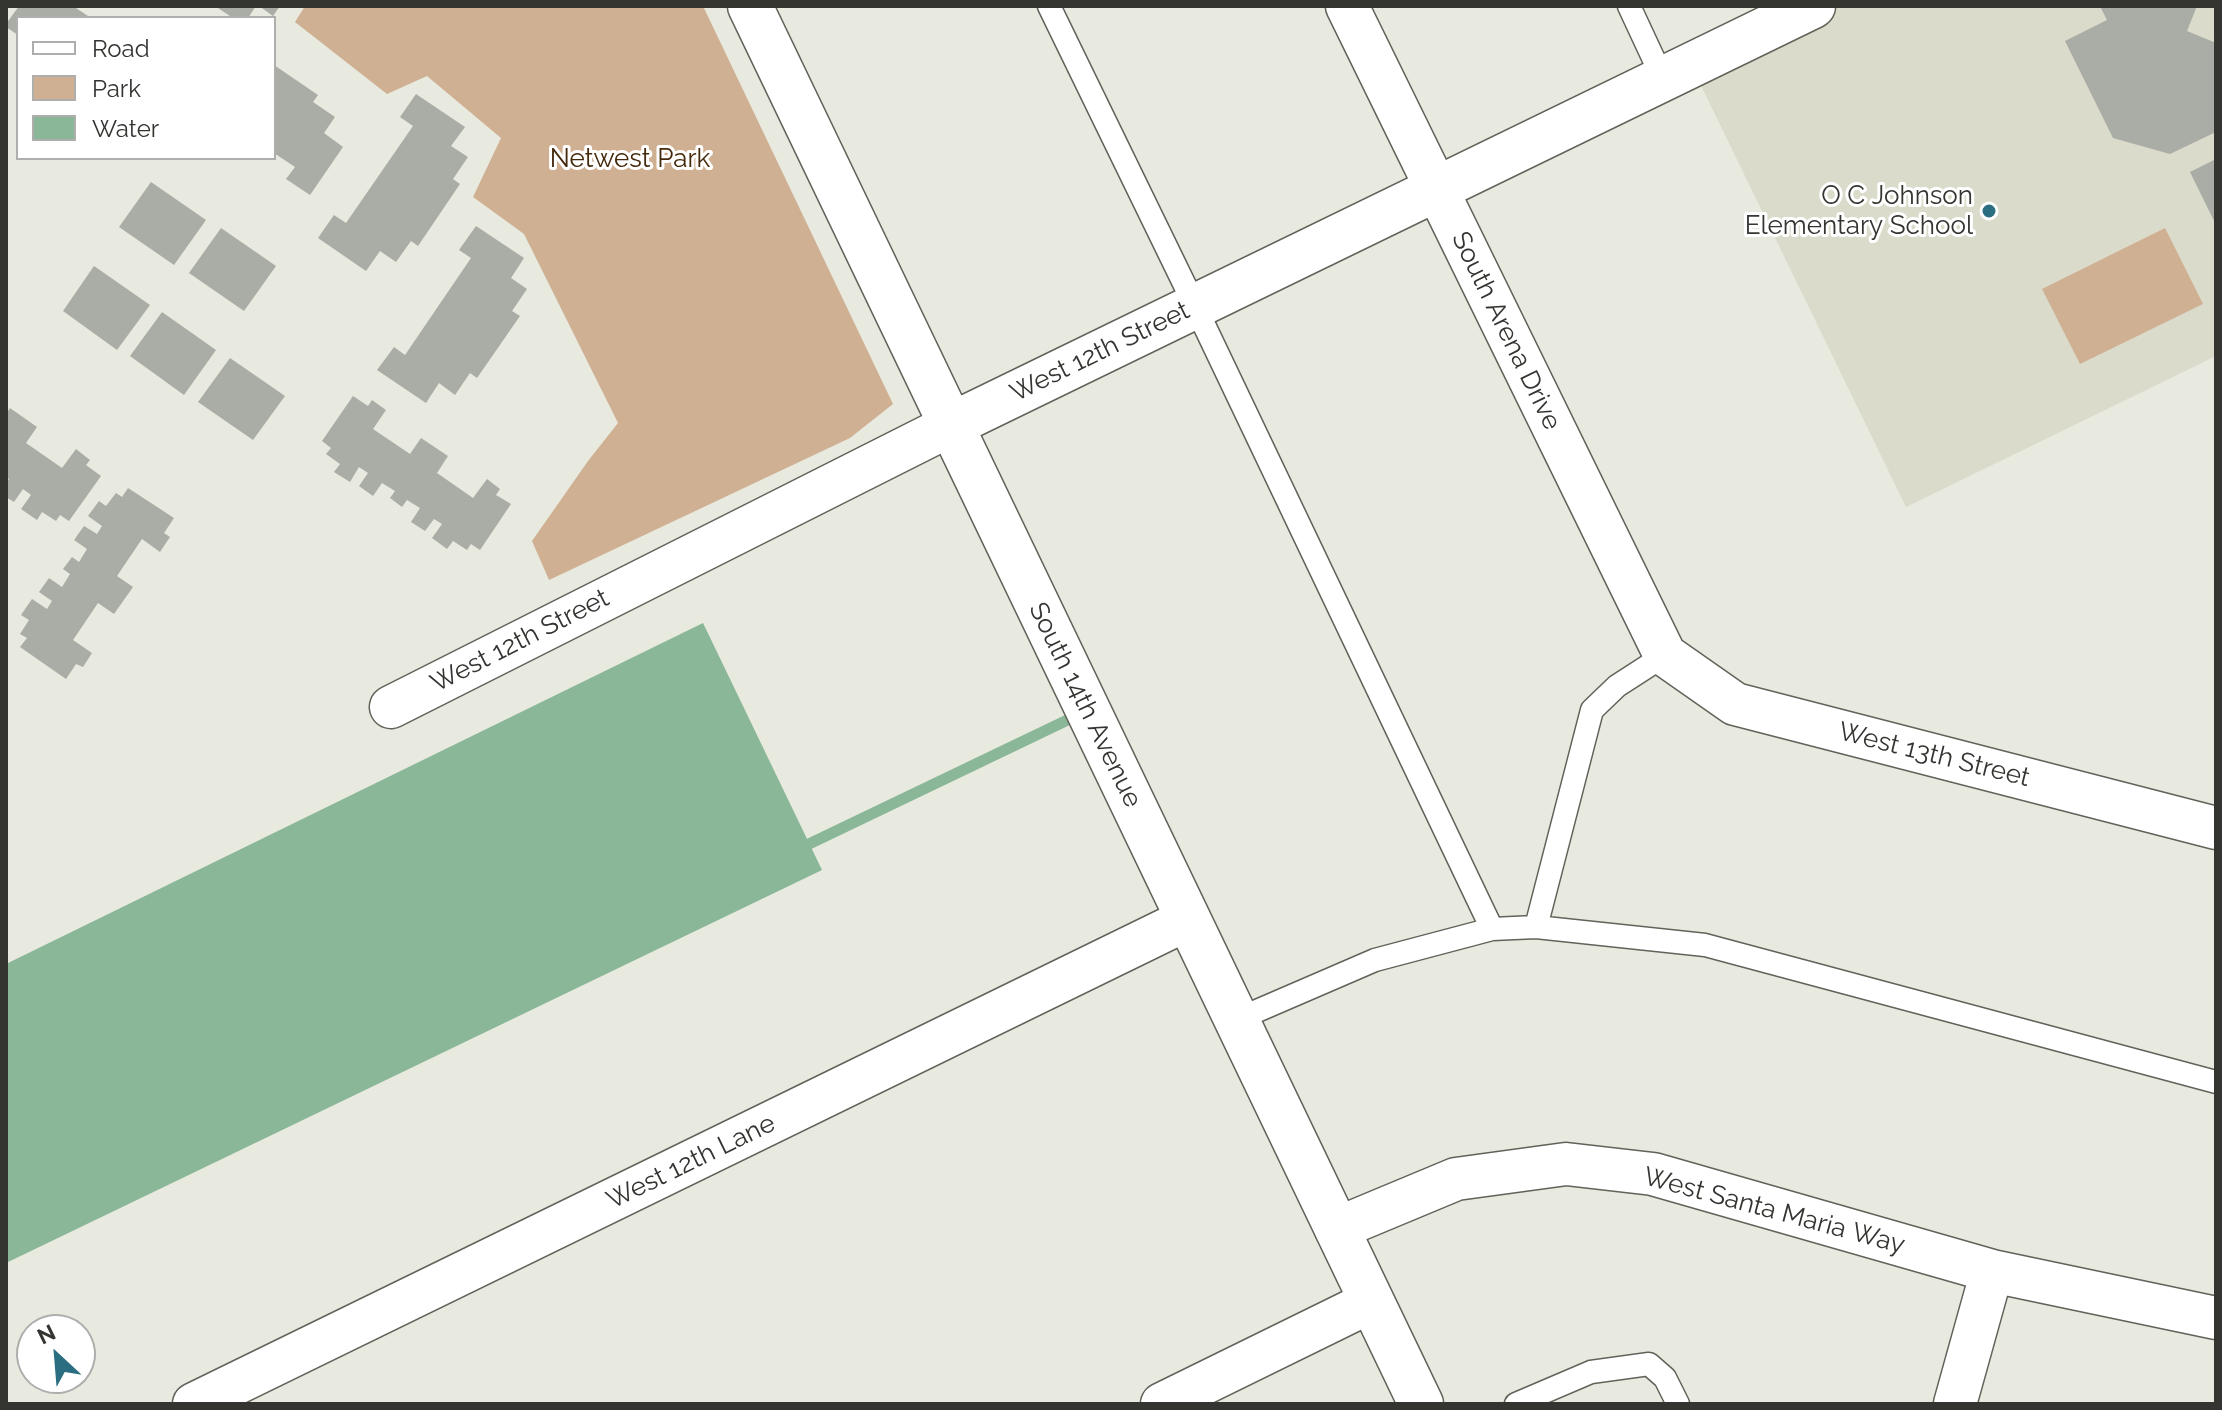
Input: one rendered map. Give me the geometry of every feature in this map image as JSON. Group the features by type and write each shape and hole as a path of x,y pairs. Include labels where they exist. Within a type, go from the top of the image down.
{"street":[{"name":"South 14th Avenue","path":"750,6 1421,1404"},
{"name":"South Arena Drive","path":"1347,6 1665,655"},
{"name":"West 12th Street","path":"391,707 951,425 1813,6"},
{"name":"West 13th Street","path":"1665,655 1735,704 2216,828"},
{"name":"West 12th Lane","path":"194,1404 1188,919"},
{"name":"West Santa Maria Way","path":"1336,1229 1456,1179 1566,1164 1653,1174 1992,1271 2216,1318"},
{"path":"1955,1404 1992,1271"},
{"path":"1162,1404 1372,1301"}],"lane":[{"path":"1049,6 1492,929"},
{"path":"1629,6 1663,79"},
{"path":"1536,927 1592,710 1617,686 1665,655"},
{"path":"1236,1020 1375,960 1492,929 1536,927 1705,945 2216,1082"},
{"path":"1516,1404 1591,1372 1649,1364 1665,1378 1678,1404"}],"shaded area":[{"name":"O C Johnson Elementary School","path":"1813,6 2216,6 2216,356 1906,507 1691,65"}],"green space":[{"name":"Netwest Park","path":"305,6 703,6 893,404 850,438 549,580 532,541 618,423 524,234 473,197 501,138 427,76 387,94 295,22"},
{"path":"2165,228 2203,304 2080,364 2042,289"}],"water":[{"path":"703,623 822,870 6,1263 6,964"}],"building":[{"path":"19,6 73,6 88,16 16,16 16,34 6,24"},
{"path":"215,6 256,6 249,16 230,16"},
{"path":"259,6 280,6 273,16"},
{"path":"2100,6 2197,6 2187,31 2216,43 2216,132 2170,154 2113,138 2065,41 2107,20"},
{"path":"276,66 318,95 313,102 335,117 324,133 343,147 310,195 286,179 295,167 276,154"},
{"path":"416,94 465,127 451,146 468,157 453,179 460,184 418,246 411,241 396,262 380,251 366,271 318,238 334,215 346,223 413,126 400,117"},
{"path":"2216,159 2216,225 2190,172"},
{"path":"151,182 206,220 174,265 119,227"},
{"path":"476,226 524,258 511,278 527,289 512,311 520,316 477,378 470,373 455,395 439,383 426,403 377,370 394,347 405,355 471,258 459,250"},
{"path":"221,228 276,266 244,311 189,273"},
{"path":"94,266 150,305 117,350 63,311"},
{"path":"162,312 216,350 184,395 130,356"},
{"path":"230,358 285,396 253,440 198,402"},
{"path":"353,396 368,406 372,400 386,410 373,429 410,454 421,438 448,456 437,473 473,498 487,479 500,489 496,495 511,504 480,550 471,544 467,550 453,541 447,549 432,538 442,524 434,519 425,531 411,522 420,508 407,500 402,507 390,498 395,491 382,483 373,496 359,486 368,473 359,467 350,482 334,472 340,464 326,454 331,448 322,441"},
{"path":"10,408 37,427 26,443 62,468 76,449 90,460 86,465 101,476 69,521 60,515 56,521 42,512 37,520 21,509 31,495 23,489 14,502 6,497 9,479 6,477 6,414"},
{"path":"128,488 174,518 164,533 170,537 160,552 142,539 117,576 133,587 114,614 98,603 73,640 92,653 83,667 76,664 66,679 20,647 27,638 20,634 29,620 21,615 32,599 47,609 52,601 39,592 49,578 62,587 70,574 63,569 72,557 79,562 87,549 74,540 84,526 97,534 102,526 88,516 99,501 106,506 116,493 122,497"}],"waterway":[{"path":"809,844 1080,714"}],"place":[{"name":"O C Johnson Elementary School","path":"1989,211"}]}
